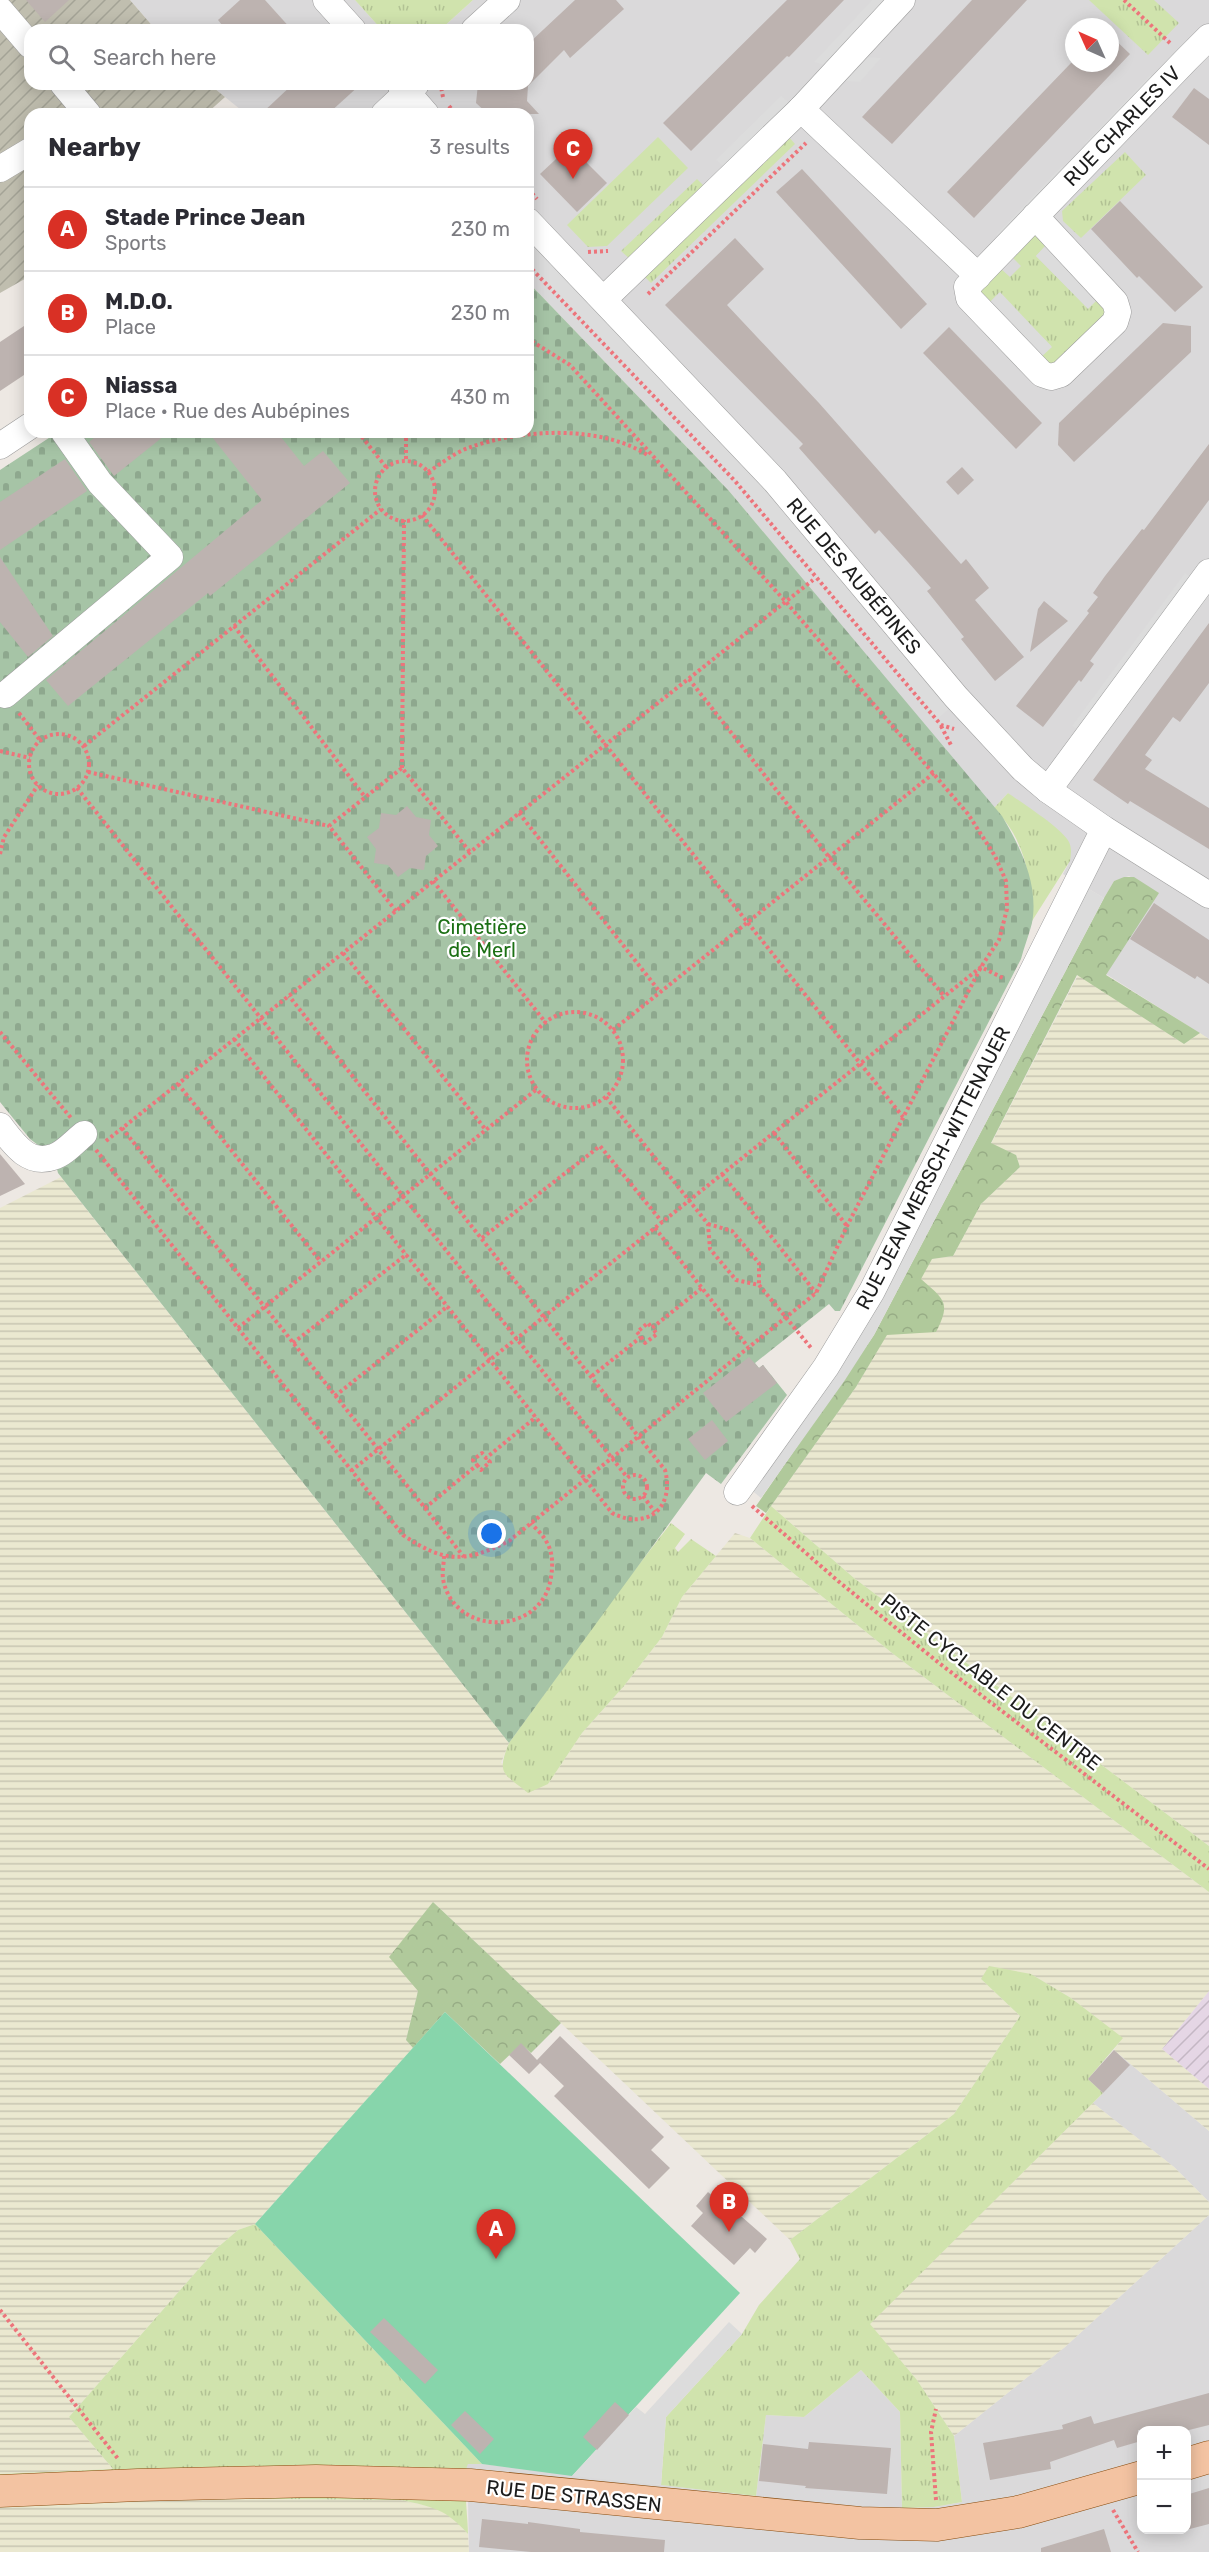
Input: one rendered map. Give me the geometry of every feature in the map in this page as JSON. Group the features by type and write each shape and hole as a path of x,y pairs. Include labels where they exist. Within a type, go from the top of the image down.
{"main road":[{"path":"1191,2462 1209,2457"},
{"name":"RUE DE STRASSEN","path":"0,2491 316,2481 470,2485 860,2523 937,2524 1018,2512 1137,2478"}],"street":[{"path":"326,0 348,24"},
{"path":"481,24 507,0"},
{"path":"604,299 801,109 902,0"},
{"path":"0,10 24,38"},
{"name":"RUE CHARLES IV","path":"1035,216 1115,302 1118,312 1115,322 1061,374 1051,377 1042,374 969,298 967,287 1035,216 1201,50"},
{"path":"68,90 83,108"},
{"path":"389,108 405,90"},
{"path":"410,90 422,108"},
{"path":"801,109 978,276"},
{"path":"0,169 24,155"},
{"name":"RUE DES AUBÉPINES","path":"534,227 775,481 970,712 1023,769 1048,790 1104,829 1209,896"},
{"path":"0,446 24,430"},
{"path":"5,695 170,557 100,483 68,438"},
{"path":"1048,790 1209,572"},
{"name":"RUE JEAN MERSCH-WITTENAUER","path":"737,1492 826,1367 872,1291 1104,829"},
{"path":"0,1126 18,1148 33,1159 54,1157 90,1142"}],"path":[{"path":"1124,0 1201,50"},
{"path":"648,294 806,142"},
{"path":"534,271 755,503 941,725 952,747"},
{"path":"0,1032 403,1535 421,1547 444,1556 464,1558 485,1553 509,1541 816,1293 847,1226 903,1117 981,967 999,940 1007,909 1005,882 995,856 968,814 786,602 570,365 534,343"},
{"path":"534,434 555,432 605,438 638,448 656,460"},
{"path":"363,438 386,467"},
{"path":"406,438 406,461"},
{"path":"428,472 466,449 500,438"},
{"path":"406,461 422,466 428,472 433,480 434,499 422,515 404,520 387,515 381,509 375,492 376,482 386,467 406,461"},
{"path":"84,746 381,509"},
{"path":"422,515 903,1117"},
{"path":"404,520 402,768 470,852"},
{"path":"90,1142 122,1128 813,580"},
{"path":"234,626 365,797"},
{"path":"689,679 829,857 944,996"},
{"path":"941,725 963,732"},
{"path":"68,735 84,746 88,754 88,772 76,788 69,792 52,793 38,785 32,777 30,758 33,748 40,740 49,736 68,735"},
{"path":"0,751 30,758"},
{"path":"329,826 402,768"},
{"path":"88,772 329,826 396,911"},
{"path":"612,1030 934,773"},
{"path":"0,854 4,837 38,785"},
{"path":"76,788 627,1477"},
{"path":"519,813 660,992"},
{"path":"433,881 546,1023"},
{"path":"343,953 486,1130"},
{"path":"981,967 1010,981"},
{"path":"351,1472 981,967"},
{"path":"234,1039 612,1513 624,1519 637,1520 655,1512 667,1496 669,1483 665,1470 289,996"},
{"path":"581,1013 602,1020 612,1030 620,1043 623,1065 616,1086 606,1097 592,1105 577,1108 562,1106 548,1100 537,1089 530,1076 528,1054 536,1034 546,1023 559,1015 581,1013"},
{"path":"178,1083 321,1262"},
{"path":"238,1328 537,1089"},
{"path":"606,1097 708,1224 710,1249 736,1281 759,1285"},
{"path":"122,1128 464,1558"},
{"path":"774,1132 847,1226"},
{"path":"482,1238 600,1146 662,1222"},
{"path":"722,1174 816,1293"},
{"path":"708,1224 732,1231 759,1263 759,1285 826,1367"},
{"path":"655,1228 748,1347"},
{"path":"294,1343 406,1254"},
{"path":"652,1328 702,1288"},
{"path":"335,1396 448,1306"},
{"path":"648,1323 657,1334 645,1343 641,1337 637,1332 648,1323"},
{"path":"592,1376 641,1337"},
{"path":"425,1508 477,1465 473,1460 482,1453 486,1458 536,1417"},
{"path":"636,1474 644,1479 647,1488 643,1496 633,1499 625,1495 622,1486 627,1477 636,1474"},
{"path":"643,1496 655,1512"},
{"name":"PISTE CYCLABLE DU CENTRE","path":"759,1513 939,1663 1209,1869"},
{"path":"444,1556 443,1580 453,1601 471,1617 493,1623 517,1620 537,1608 550,1588 553,1564 547,1541 531,1523"},
{"path":"0,2310 138,2485"},
{"path":"936,2409 931,2432 937,2524"},
{"path":"1100,2489 1138,2552"}],"shaded area":[{"path":"0,0 130,0 151,24 24,24 24,90 216,90 225,97 213,108 24,108 24,279 0,293"},
{"path":"130,0 355,0 377,24 151,24"},
{"path":"473,0 1209,0 1209,1039 1106,974 1158,893 1129,876 1114,881 1104,898 1063,874 1070,861 1008,793 994,808 729,491 534,288 534,108 239,108 216,90 534,90 534,24 447,24"},
{"path":"872,0 891,0 829,66 814,62"},
{"path":"864,57 881,58 860,82 842,81"},
{"path":"1150,75 1154,79 1089,147 1085,143"},
{"path":"781,96 791,104 727,169 716,160"},
{"path":"1062,166 1066,170 1000,239 996,235"},
{"path":"1047,244 1099,298 1088,309 1036,256"},
{"path":"534,245 749,469 951,707 936,720 735,481 534,271"},
{"path":"1000,292 1052,347 1041,357 989,303"},
{"path":"1185,573 1191,577 1078,730 1072,726"},
{"path":"1209,585 1209,596 1095,750 1090,747"},
{"path":"1077,882 1104,898 874,1335 845,1380 761,1498 743,1483 826,1367"},
{"path":"1078,975 1184,1044 1200,1033 1209,1039 1209,1846 854,1578 771,1506 856,1387 931,1259 953,1256 981,1204 1020,1167 1016,1155 991,1144"},
{"path":"61,1177 509,1743 501,1763 548,1784 582,1733 624,1686 662,1637 682,1597 735,1533 750,1538 892,1653 1209,1892 1209,1991 1162,2049 1209,2089 1209,2131 1114,2050 1122,2038 1071,1998 1031,1974 981,1979 1020,2016 954,2114 790,2240 433,1902 418,1991 406,2040 413,2048 255,2224 238,2230 217,2248 69,2417 113,2469 0,2474 0,1208"},
{"path":"1209,1991 1209,2089 1162,2049"},
{"path":"1114,2050 1209,2131 1209,2202 1174,2167 1093,2103 1103,2093 1088,2079"},
{"path":"1093,2103 1174,2167 1209,2202 1209,2215 1065,2347 954,2436 917,2380 869,2324"},
{"path":"1209,2215 1209,2552 469,2552 468,2500 445,2469 468,2464 482,2464 756,2496 766,2415 804,2417 861,2370 900,2412 902,2508 934,2507 962,2502 954,2436 1065,2347"},
{"path":"729,2322 742,2334 666,2417 661,2485 572,2476 636,2407 645,2414"},
{"path":"144,2498 401,2500 437,2508 454,2518 468,2534 469,2552 0,2552 0,2505"}],"green space":[{"path":"355,0 473,0 447,24 377,24"},
{"path":"1089,0 1154,0 1179,23 1148,55 1119,28 1119,18 1108,18"},
{"path":"788,136 795,144 651,283 644,276"},
{"path":"658,137 688,168 607,246 588,247 567,225"},
{"path":"1125,152 1146,175 1081,238 1063,221 1062,211"},
{"path":"697,179 706,188 631,260 621,251"},
{"path":"1036,235 1047,244 1036,256 1088,308 1099,298 1108,313 1058,363 1051,365 1041,357 1051,346 999,293 989,303 981,295 981,285 999,267 1010,277 1021,266 1010,255 1028,236"},
{"name":"Cimetière de Merl","path":"534,288 729,491 1002,816 1022,854 1031,881 1034,909 1021,959 840,1311 835,1311 829,1304 755,1363 759,1368 763,1365 787,1395 721,1484 706,1473 509,1743 58,1173 54,1157 30,1139 0,1102 0,470 49,438 534,438"},
{"path":"1008,793 1059,830 1071,847 1070,861 1032,921 1025,860 1013,833 994,808"},
{"path":"1124,877 1134,877 1159,893 1106,975 1200,1033 1184,1044 1077,975 991,1143 1016,1155 1020,1167 981,1204 953,1256 932,1259 921,1279 943,1301 944,1313 936,1332 887,1335 856,1387 766,1513 756,1506 874,1335 1104,898 1114,881"},
{"path":"771,1506 854,1578 1209,1846 1209,1892 892,1653 750,1538"},
{"path":"671,1523 685,1534 675,1548 678,1552 691,1539 716,1556 682,1597 662,1637 624,1686 582,1733 548,1784 528,1793 508,1777 503,1768 509,1743 614,1597"},
{"path":"433,1902 561,2023 531,2053 521,2044 500,2064 445,2012 413,2048 406,2040 418,1991 389,1957"},
{"path":"989,1966 1031,1974 1071,1998 1123,2038 1088,2079 1103,2093 870,2324 917,2380 954,2436 962,2502 934,2507 902,2508 900,2412 861,2370 804,2417 766,2415 756,2496 661,2485 666,2417 742,2334 759,2305 800,2259 790,2240 954,2114 1020,2016 981,1979"},
{"path":"445,2012 740,2293 572,2476 482,2464 255,2224"},
{"path":"255,2224 482,2464 468,2464 466,2469 468,2534 446,2514 401,2500 144,2498 0,2505 0,2474 113,2469 69,2417 217,2248 238,2230"}],"building":[{"path":"26,0 69,0 45,22"},
{"path":"240,0 265,0 287,24 221,24 218,20"},
{"path":"575,0 616,0 624,9 570,58 564,50 534,80 534,38"},
{"path":"787,0 844,0 789,57 787,56 691,151 663,123"},
{"path":"972,0 1027,0 892,144 862,117"},
{"path":"1119,44 1130,54 1119,66"},
{"path":"1065,69 1065,72 1113,72 974,218 947,192"},
{"path":"1194,88 1209,99 1209,145 1172,117"},
{"path":"287,90 354,90 335,108 267,108"},
{"path":"477,90 528,90 527,101 533,108 481,108 476,103"},
{"path":"570,146 607,183 577,212 540,174"},
{"path":"802,169 927,304 901,329 776,192"},
{"path":"1120,201 1203,287 1175,312 1139,276 1137,278 1091,229"},
{"path":"735,238 764,269 727,305 819,403 961,564 966,559 989,588 975,600 1024,657 995,681 961,639 964,637 927,591 931,588 879,530 875,534 799,448 803,444 665,305"},
{"path":"1163,323 1191,326 1191,352 1074,462 1058,445 1059,423"},
{"path":"24,326 24,375 0,391 0,342"},
{"path":"949,327 1042,423 1016,449 923,353"},
{"path":"94,438 162,438 114,476 89,442"},
{"path":"213,438 282,438 304,466 323,451 350,483 68,706 46,680 262,500"},
{"path":"1209,444 1209,500 1090,661 1094,664 1081,682 1079,680 1043,727 1016,706 1089,613 1087,611 1098,597 1093,593 1105,576 1142,529 1144,530"},
{"path":"65,459 87,491 0,550 0,502"},
{"path":"962,467 974,480 958,495 946,482"},
{"path":"0,557 53,636 28,657 0,622"},
{"path":"1044,601 1068,621 1030,652 1038,609"},
{"path":"1209,623 1209,683 1180,722 1173,717 1145,755 1152,760 1145,769 1209,808 1209,849 1130,801 1128,804 1093,780"},
{"path":"407,806 416,817 431,820 429,835 438,846 426,856 424,870 410,868 398,877 388,865 374,863 376,849 367,837 379,828 381,813 396,815"},
{"path":"1154,903 1209,940 1209,984 1197,976 1195,979 1130,939"},
{"path":"0,1154 25,1184 0,1196"},
{"path":"749,1357 759,1368 763,1365 777,1383 726,1422 703,1393"},
{"path":"712,1420 728,1441 705,1460 688,1439"},
{"path":"560,2036 664,2137 651,2150 670,2168 649,2189 554,2096 564,2086 540,2063 529,2074 509,2055 521,2043 537,2060"},
{"path":"1114,2050 1130,2065 1103,2093 1088,2079"},
{"path":"708,2192 716,2199 718,2196 767,2239 755,2253 750,2248 734,2265 691,2226 703,2213 696,2206"},
{"path":"384,2318 438,2370 425,2384 370,2332"},
{"path":"1209,2393 1209,2425 1191,2430 1191,2426 1137,2426 1137,2442 1117,2448 1114,2440 1050,2462 1051,2469 990,2480 983,2443 1063,2429 1062,2425 1091,2416 1094,2424"},
{"path":"615,2402 629,2415 597,2450 583,2437"},
{"path":"465,2411 494,2439 480,2454 451,2425"},
{"path":"809,2442 891,2448 887,2494 805,2488 806,2486 759,2481 763,2444 808,2449"},
{"path":"1209,2488 1209,2524 1191,2529 1191,2493"},
{"path":"482,2519 528,2524 528,2522 580,2529 580,2532 665,2540 664,2552 531,2552 479,2547"},
{"path":"1104,2529 1111,2552 1041,2552 1041,2548"}],"place":[{"name":"Niassa","path":"573,179"},
{"name":"M.D.O.","path":"729,2232"},
{"name":"Stade Prince Jean","path":"496,2259"}]}
